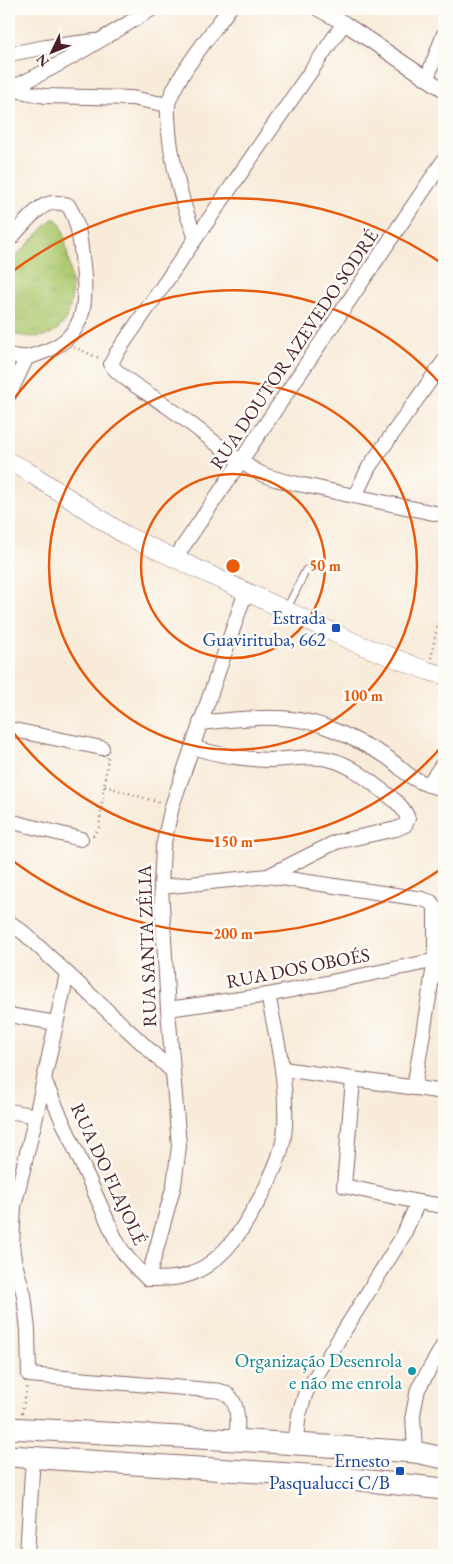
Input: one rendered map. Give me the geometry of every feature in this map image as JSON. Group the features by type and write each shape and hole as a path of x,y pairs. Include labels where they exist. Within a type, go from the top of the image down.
{"main road":[{"path":"14,1429 187,1437 415,1452 444,1458"},
{"path":"186,1468 187,1437"},
{"path":"9,1456 335,1477 444,1489"},
{"path":"9,1470 220,1483 237,1471"}],"street":[{"path":"9,89 40,75 152,9"},
{"path":"196,238 186,215 172,156 168,105 187,69 229,9"},
{"path":"318,9 344,23 444,90"},
{"path":"344,23 196,238 112,366 259,473 355,496 444,514"},
{"path":"427,78 444,34"},
{"path":"9,54 46,47 99,41"},
{"path":"9,89 44,96 132,98 168,105"},
{"name":"RUA DOUTOR AZEVEDO SODRÉ","path":"176,559 444,160"},
{"path":"9,240 34,214 47,204 58,203 68,205 76,217 86,282 85,300 77,327 70,337 55,348 26,359 9,354"},
{"path":"9,395 26,359"},
{"path":"355,496 369,467 444,360"},
{"path":"9,462 24,469 125,535 358,644 436,673"},
{"name":"RUA SANTA ZÉLIA","path":"148,1279 174,1185 179,1146 161,887 163,847 172,806 246,591"},
{"path":"200,723 251,718 285,719 326,727 393,760 407,774 428,785 444,789"},
{"path":"9,729 102,748"},
{"path":"192,747 222,756 269,760 319,757 337,761 354,770 394,799 404,810 408,819 405,825 396,829 336,842 268,876"},
{"path":"428,785 444,762"},
{"path":"9,821 81,839"},
{"path":"161,887 268,876 422,899 431,902 436,908 440,959 414,1088"},
{"path":"9,922 24,933 173,1072"},
{"name":"RUA DOS OBOÉS","path":"168,1009 268,995 440,959"},
{"path":"67,974 36,1116 11,1206 14,1260 24,1295 27,1321 29,1375 225,1392 230,1397 236,1410 238,1424 236,1440"},
{"path":"148,1279 163,1279 193,1273 216,1257 243,1229 277,1165 285,1127 283,1069 268,995"},
{"path":"9,1015 56,1023"},
{"path":"283,1069 444,1092"},
{"name":"RUA DO FLAJOLÉ","path":"44,1080 116,1240 123,1253 148,1279"},
{"path":"353,1080 344,1186 444,1206"},
{"path":"9,1111 36,1116"},
{"path":"295,1444 299,1415 306,1392 403,1236 418,1202"},
{"path":"415,1452 413,1414 418,1389 444,1344"},
{"path":"27,1555 32,1472"}],"lane":[{"path":"286,610 306,570"}],"path":[{"path":"63,342 112,366"},
{"path":"436,673 435,637 444,615"},
{"path":"81,839 89,840 99,827 109,759 107,752 102,748"},
{"path":"105,786 172,806"},
{"path":"14,1429 29,1375"}],"green space":[{"path":"52,219 56,219 59,223 65,238 71,284 70,308 60,327 51,334 35,337 9,334 9,264"}],"place":[{"name":"Estrada Guavirituba, 662","path":"336,628"},
{"name":"Organização Desenrola e não me enrola","path":"412,1371"},
{"name":"Ernesto Pasqualucci C/B","path":"400,1471"}]}
